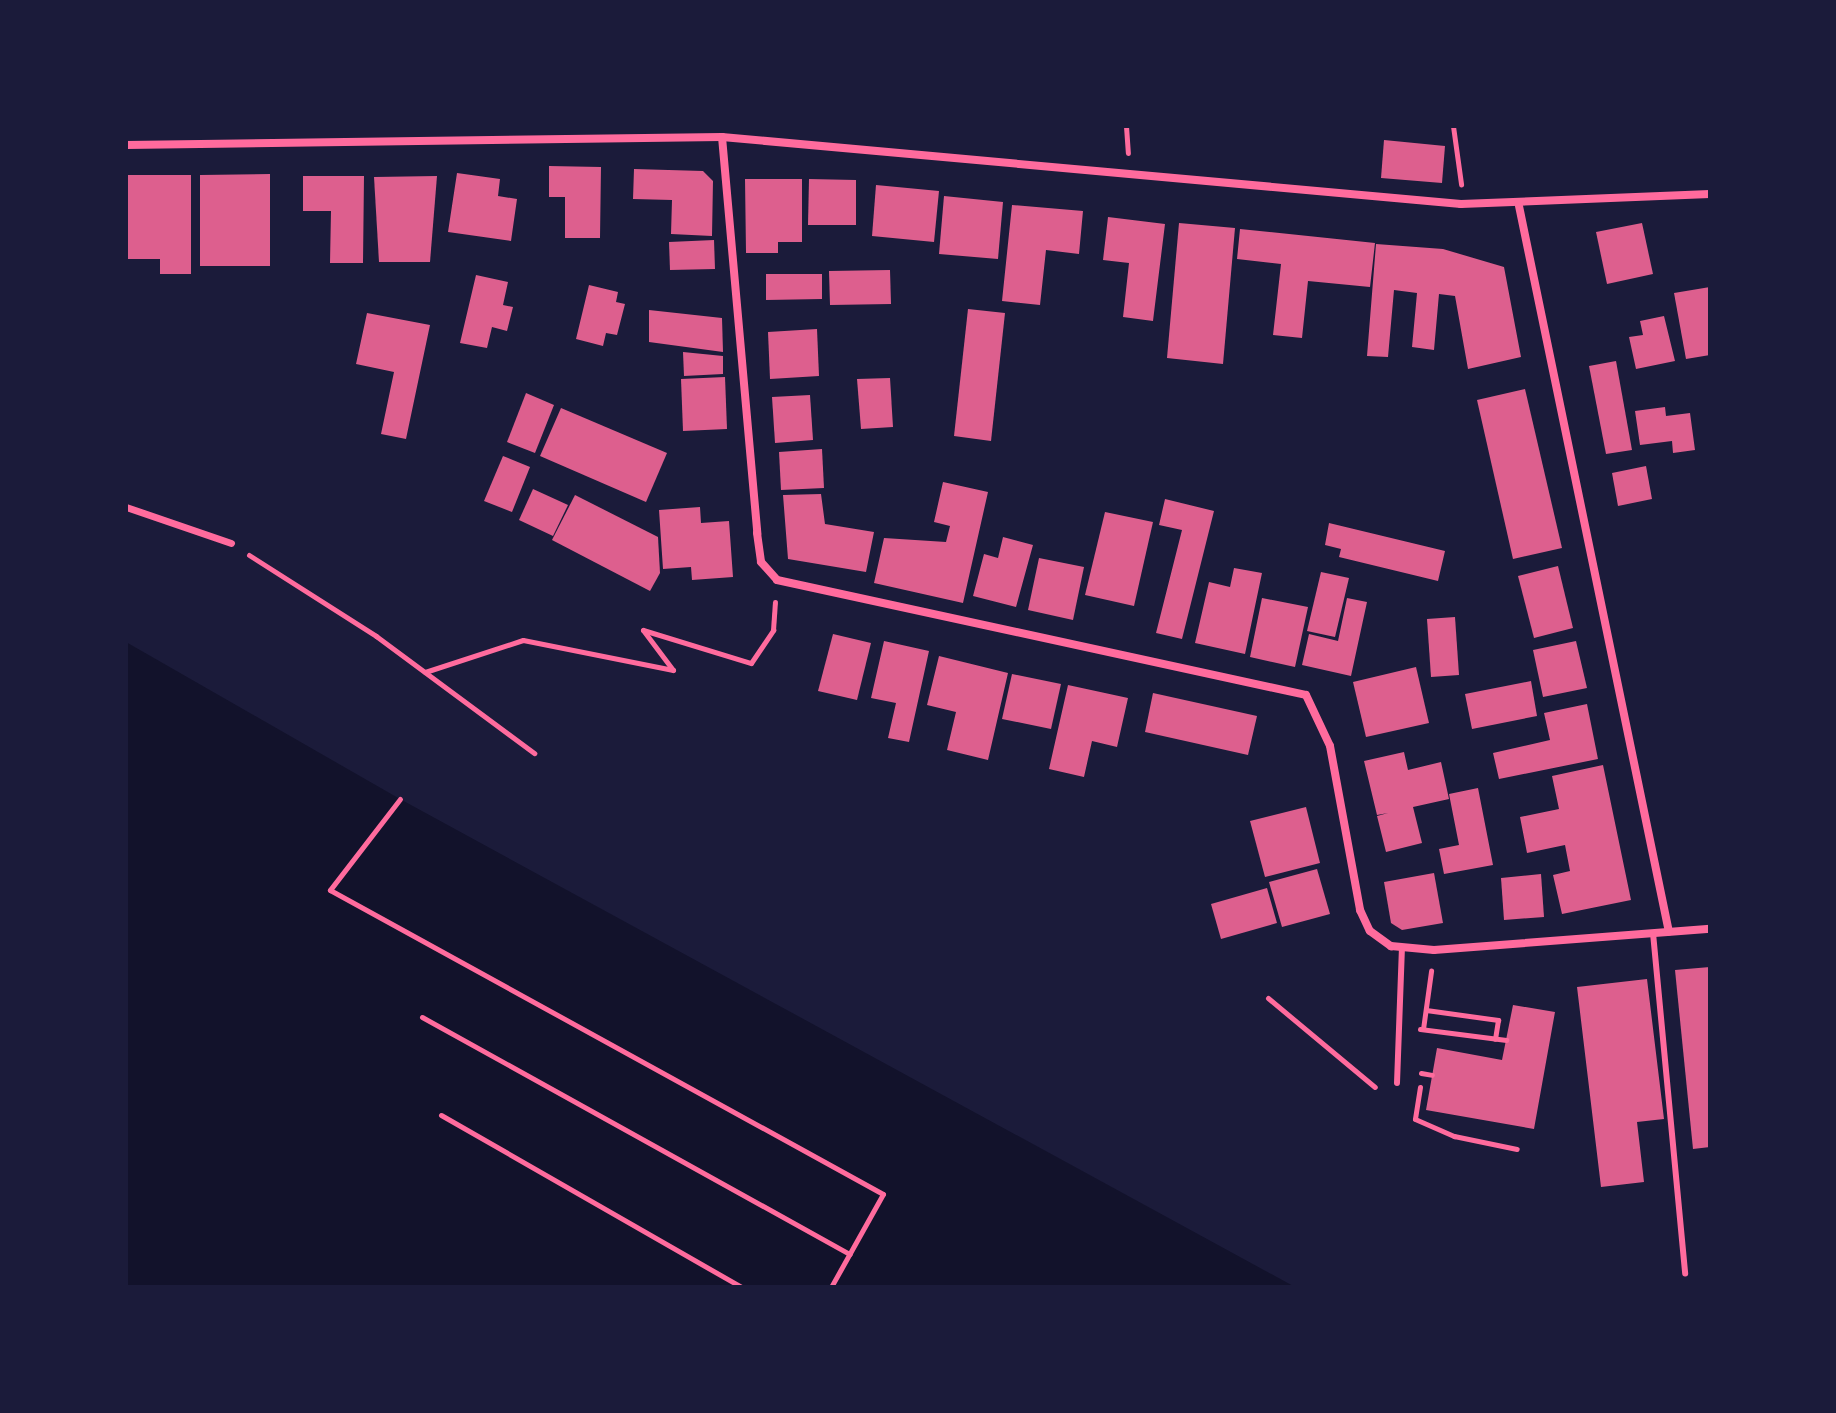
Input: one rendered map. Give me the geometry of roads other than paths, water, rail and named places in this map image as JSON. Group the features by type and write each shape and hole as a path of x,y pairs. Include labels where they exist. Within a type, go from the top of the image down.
{"street":[{"path":"722,137 757,533 761,562 777,580 1306,695 1330,746 1360,910 1381,941 1402,948 1434,950 1710,929"},
{"path":"126,145 722,137 1461,204 1519,206 1710,194"},
{"path":"1519,206 1669,932"},
{"path":"126,507 231,543"}],"lane":[{"path":"1653,933 1685,1273"},
{"path":"1397,1083 1402,948"}]}
